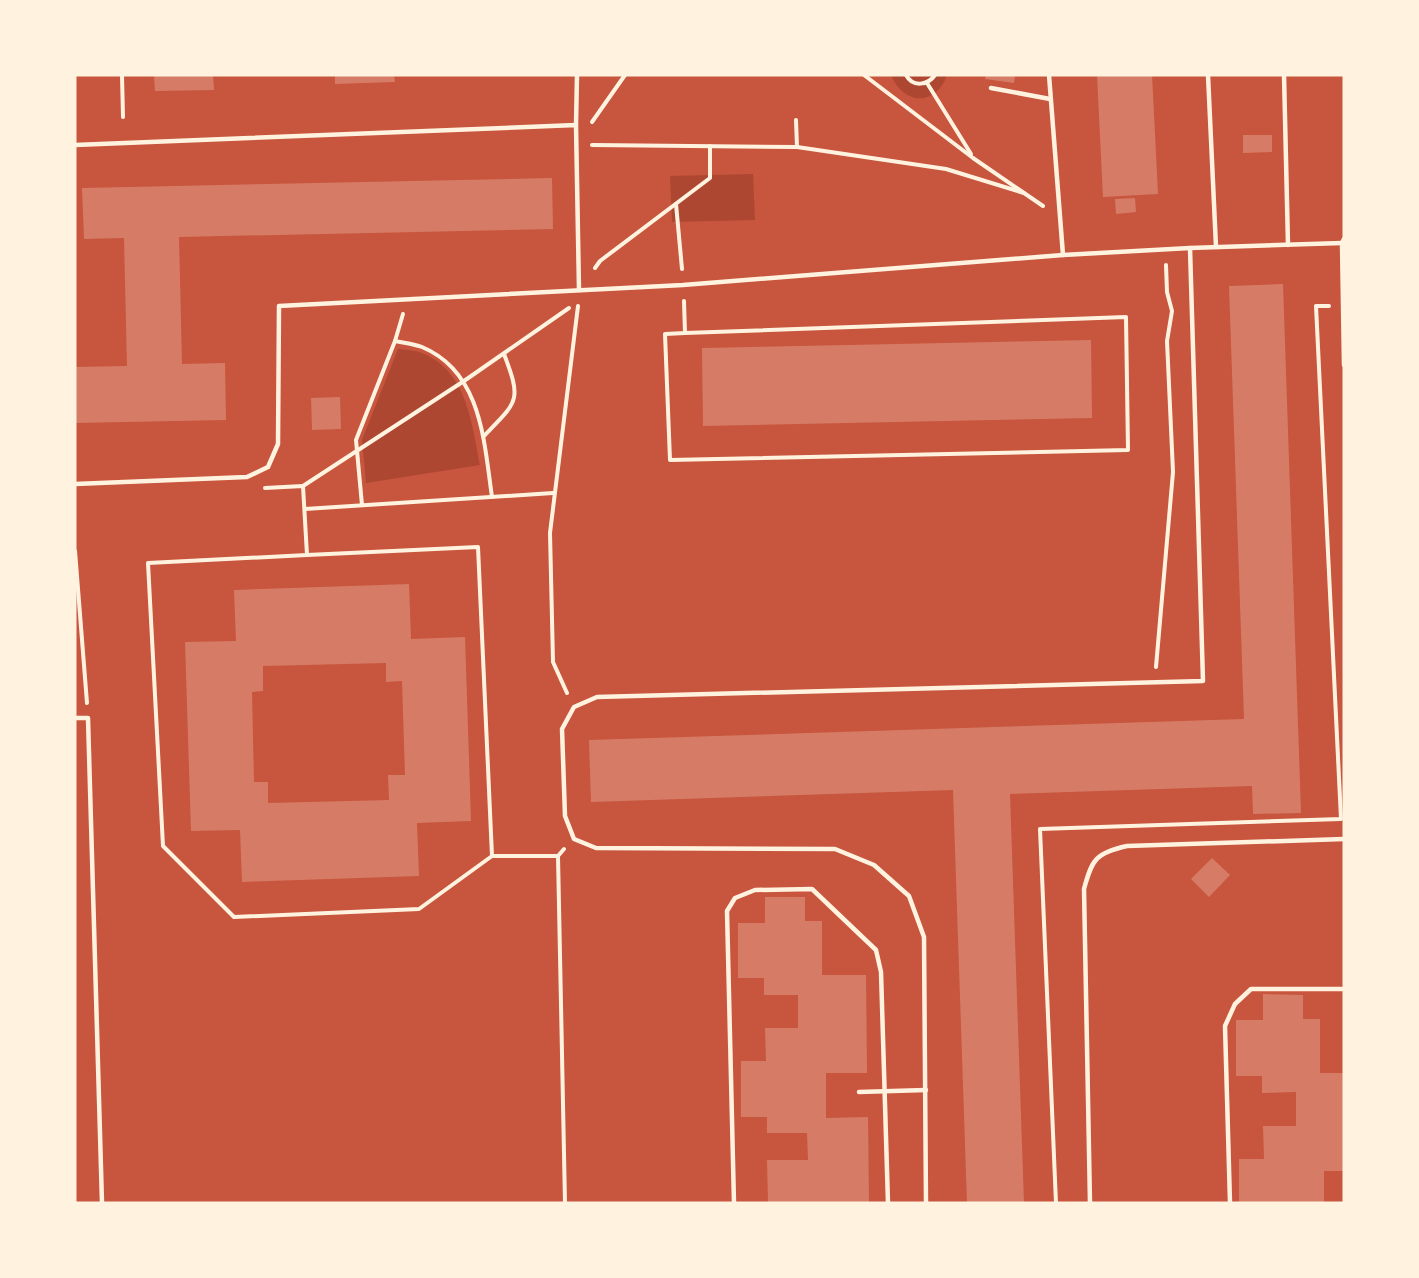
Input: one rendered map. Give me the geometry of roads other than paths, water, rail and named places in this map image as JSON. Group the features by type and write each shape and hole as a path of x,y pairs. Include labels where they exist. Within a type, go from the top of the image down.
{"lane":[{"path":"577,75 579,290"},
{"path":"1049,75 1063,255"},
{"path":"1208,75 1216,247"},
{"path":"1284,75 1288,244"},
{"path":"991,88 1050,99"},
{"path":"75,145 576,125"},
{"path":"75,484 247,477 268,467 278,444 279,306 683,285 1063,255 1343,241 1344,365"},
{"path":"926,1203 924,937 909,896 874,865 835,849 596,848 574,839 565,816 562,729 574,707 597,697 1203,681 1190,248"},
{"path":"75,718 88,718 102,1203"},
{"path":"1090,1203 1084,889 1090,867 1106,851 1127,846 1344,839"},
{"path":"734,1203 727,910 735,898 755,890 812,890 876,950 881,972 888,1203"},
{"path":"1230,1203 1225,1026 1235,1004 1251,989 1344,988"},
{"path":"859,1092 926,1090"}]}
